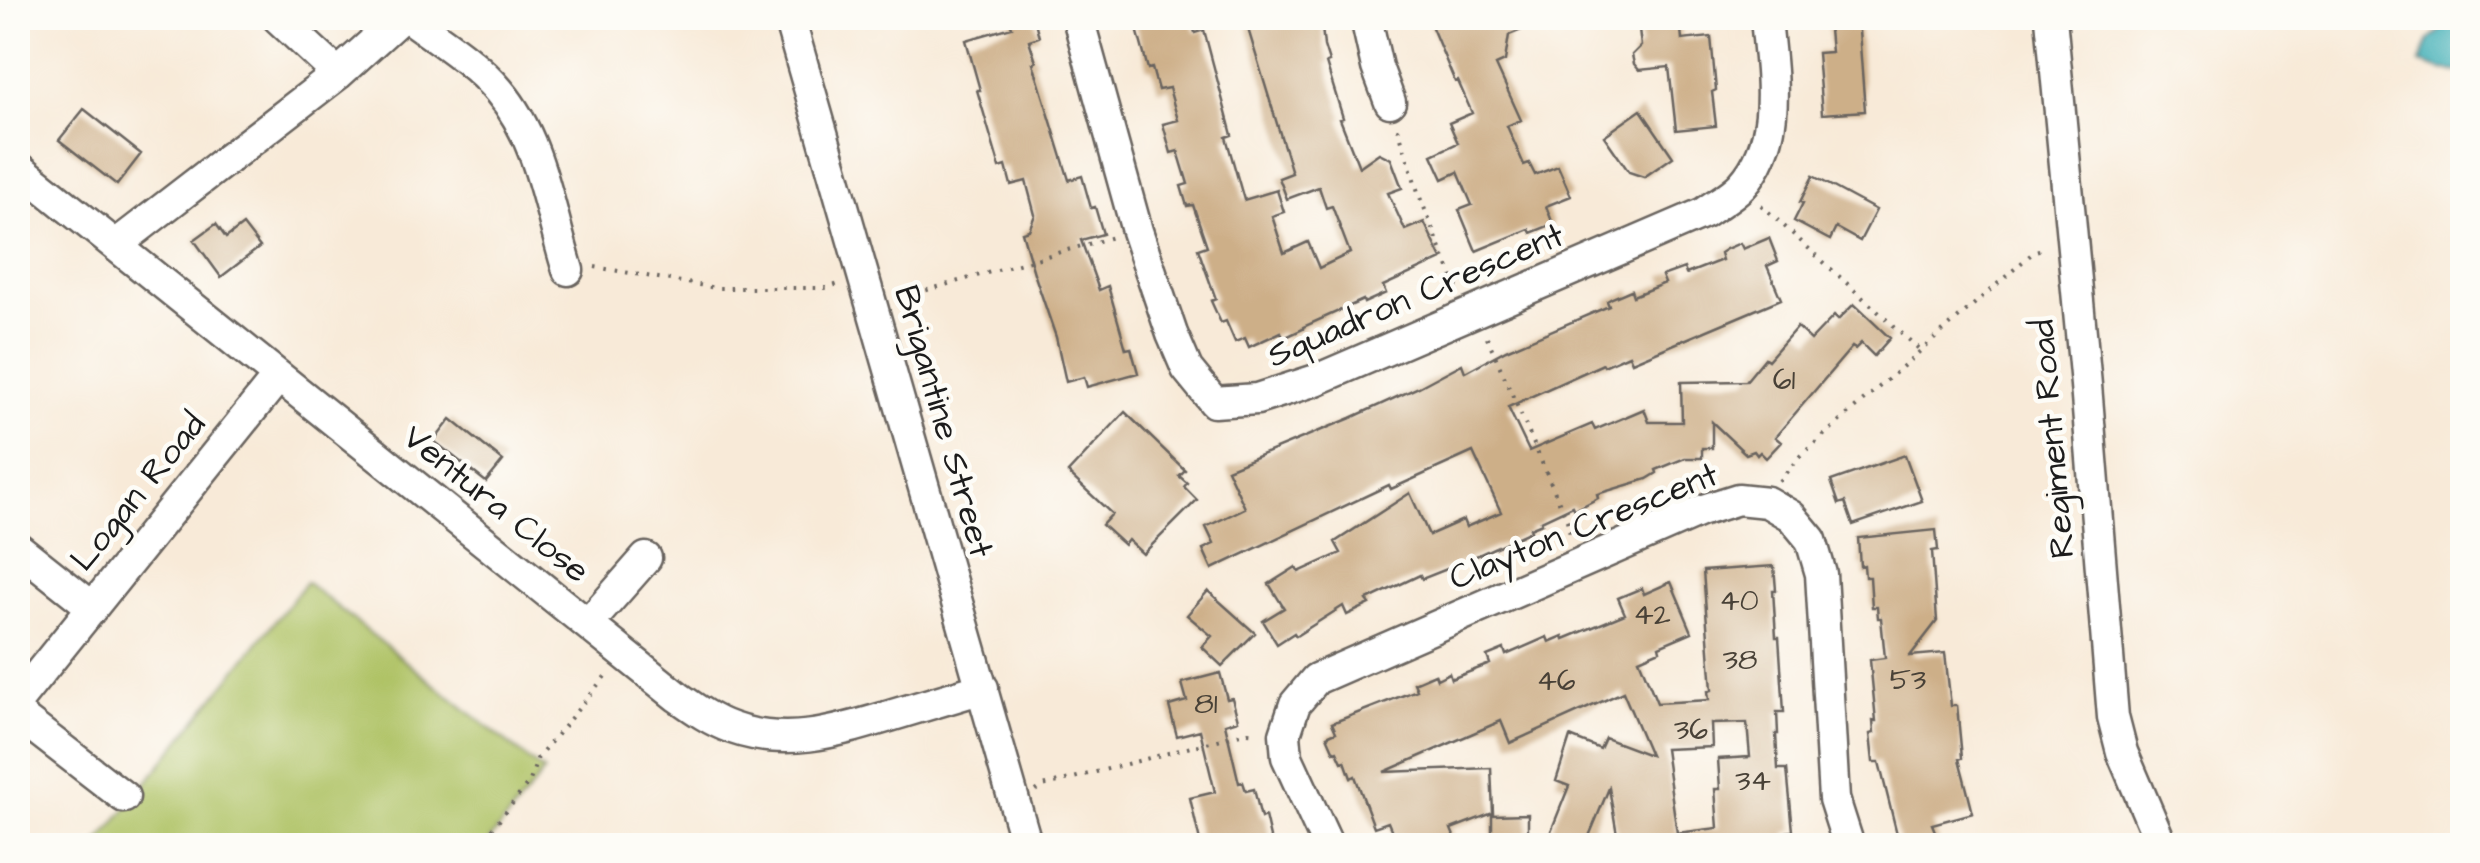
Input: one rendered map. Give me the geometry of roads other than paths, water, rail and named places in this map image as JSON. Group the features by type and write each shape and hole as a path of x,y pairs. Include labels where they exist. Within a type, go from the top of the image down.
{"street":[{"path":"278,18 338,74"},
{"path":"116,245 338,74 400,18"},
{"path":"409,18 484,75 508,103 537,160 567,266"},
{"name":"Brigantine Street","path":"788,18 1027,846"},
{"name":"Squadron Crescent","path":"1078,18 1137,231 1172,334 1187,369 1214,402 1257,399 1316,380 1704,213 1741,187 1764,154 1773,104 1766,18"},
{"path":"1366,18 1390,102"},
{"name":"Regiment Road","path":"2051,18 2113,717 2122,752 2162,846"},
{"name":"Ventura Close","path":"18,166 706,716 754,734 806,738 983,688"},
{"name":"Logan Road","path":"18,700 278,377"},
{"name":"Clayton Crescent","path":"1328,846 1287,757 1285,734 1295,704 1316,680 1700,510 1738,499 1767,502 1791,516 1812,540 1820,574 1834,800 1850,846"},
{"path":"18,548 91,606"},
{"path":"588,624 646,558"},
{"path":"18,715 124,797"}],"water":[{"path":"2456,18 2462,18 2462,72 2420,63 2429,40"}]}
